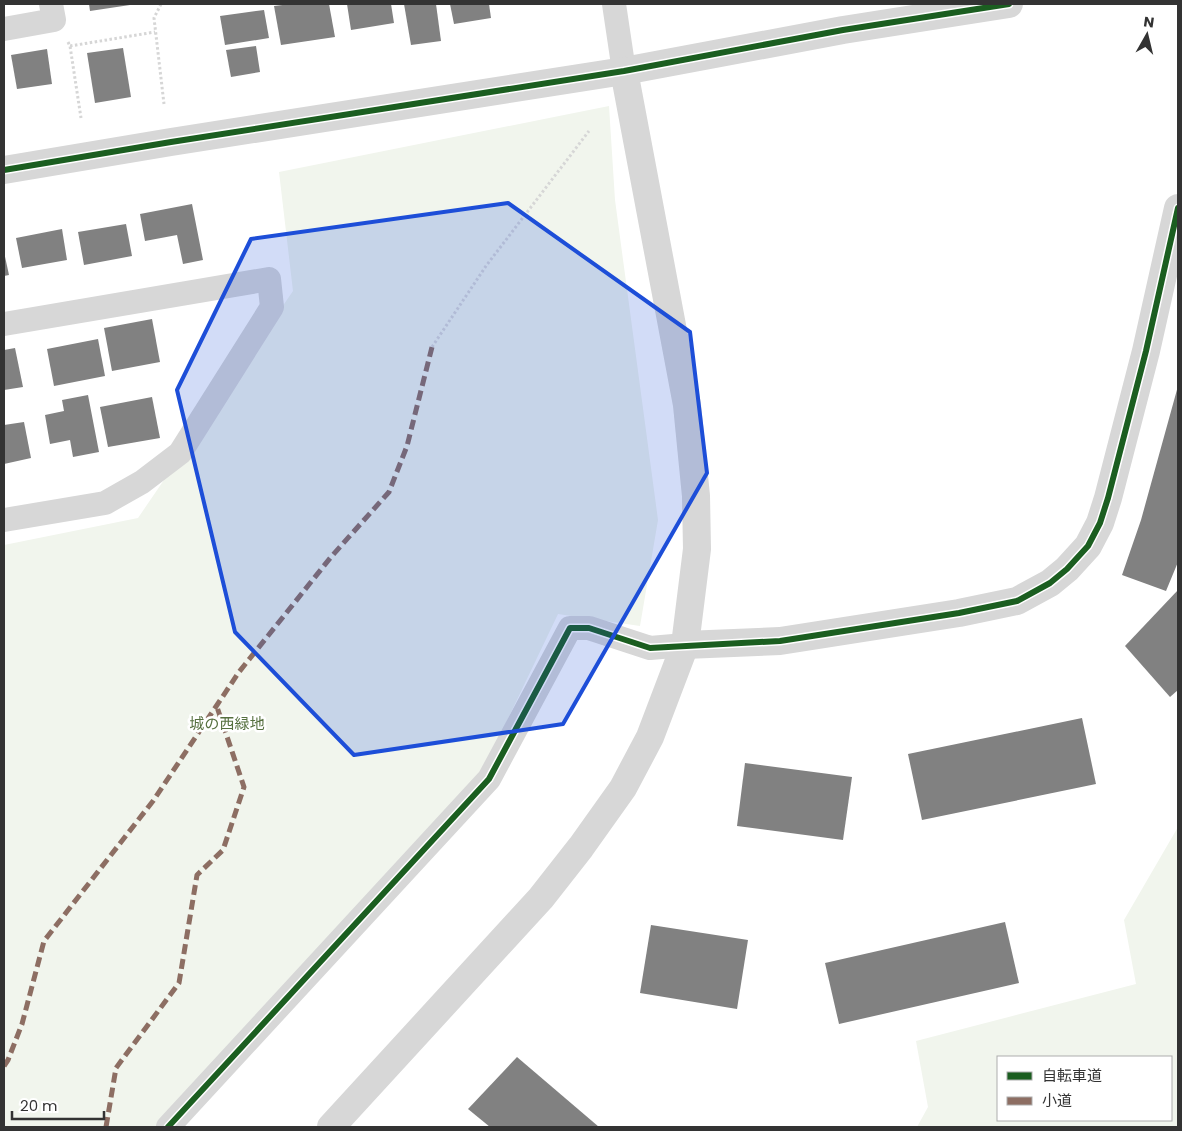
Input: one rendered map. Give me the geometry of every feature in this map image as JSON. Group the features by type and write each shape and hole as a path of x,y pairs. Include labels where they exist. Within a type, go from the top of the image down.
{"street":[{"path":"331,1127 541,898 582,847 622,788 650,737 685,645 697,549 696,487 687,405 624,70 614,4"},
{"path":"4,170 624,70 843,30 1010,4"},
{"path":"4,29 53,12"},
{"path":"168,1127 489,779 570,628 589,628 650,648 780,641 959,613 1017,601 1050,583 1067,569 1088,546 1100,523 1108,498 1146,351 1178,208"},
{"path":"4,324 269,279 272,307 180,453 142,482 105,503 4,520"}],"path":[{"path":"161,4 154,18 164,104"},
{"path":"53,12 70,46 81,118"},
{"path":"70,46 155,32"},
{"path":"432,347 486,266 588,131"}],"highlighted area":[{"path":"508,203 690,332 707,473 563,724 354,755 235,632 177,390 251,239"}],"green space":[{"name":"城の西緑地","path":"609,106 615,200 658,520 640,626 558,614 481,775 158,1127 4,1127 4,545 138,518 293,291 279,172"},
{"path":"1178,827 1178,1127 917,1127 928,1107 916,1041 1136,984 1124,920"}],"building":[{"path":"89,4 130,4 130,5 90,11"},
{"path":"329,4 335,37 281,45 274,6"},
{"path":"347,4 391,4 394,23 351,30"},
{"path":"404,4 436,4 441,41 411,45"},
{"path":"450,4 489,4 491,18 454,24"},
{"path":"264,10 269,38 225,45 220,16"},
{"path":"256,46 260,72 231,77 226,50"},
{"path":"123,48 131,97 95,103 87,53"},
{"path":"47,49 52,84 17,89 11,55"},
{"path":"192,204 203,260 183,264 177,235 145,241 140,214"},
{"path":"126,224 132,256 84,265 78,232"},
{"path":"62,229 67,260 22,268 16,238"},
{"path":"4,252 9,275 4,276"},
{"path":"152,319 160,362 112,371 104,328"},
{"path":"98,339 105,376 54,386 47,349"},
{"path":"15,348 23,387 4,390 4,350"},
{"path":"1178,386 1178,562 1166,591 1122,575 1141,520"},
{"path":"88,395 99,452 73,457 70,440 50,444 45,415 64,411 62,400"},
{"path":"152,397 160,438 108,447 100,407"},
{"path":"24,422 31,458 4,464 4,425"},
{"path":"1178,590 1178,690 1170,697 1125,646"},
{"path":"1082,718 1096,784 922,820 908,754"},
{"path":"745,763 852,777 843,840 737,826"},
{"path":"1005,922 1019,983 839,1024 825,963"},
{"path":"651,925 748,940 737,1009 640,993"},
{"path":"517,1057 599,1127 490,1127 468,1109"}],"marked path":[{"path":"4,1066 22,1024 44,941 153,801 239,672 331,557 389,492 407,446 432,347"},
{"path":"106,1127 116,1068 179,983 197,875 223,850 244,787 217,707"}],"cycle path":[{"path":"4,170 624,71 843,30 1009,4"},
{"path":"168,1127 489,779 570,628 589,628 650,648 780,641 959,613 1017,601 1050,583 1067,569 1088,546 1100,523 1108,498 1146,351 1178,208"}]}
